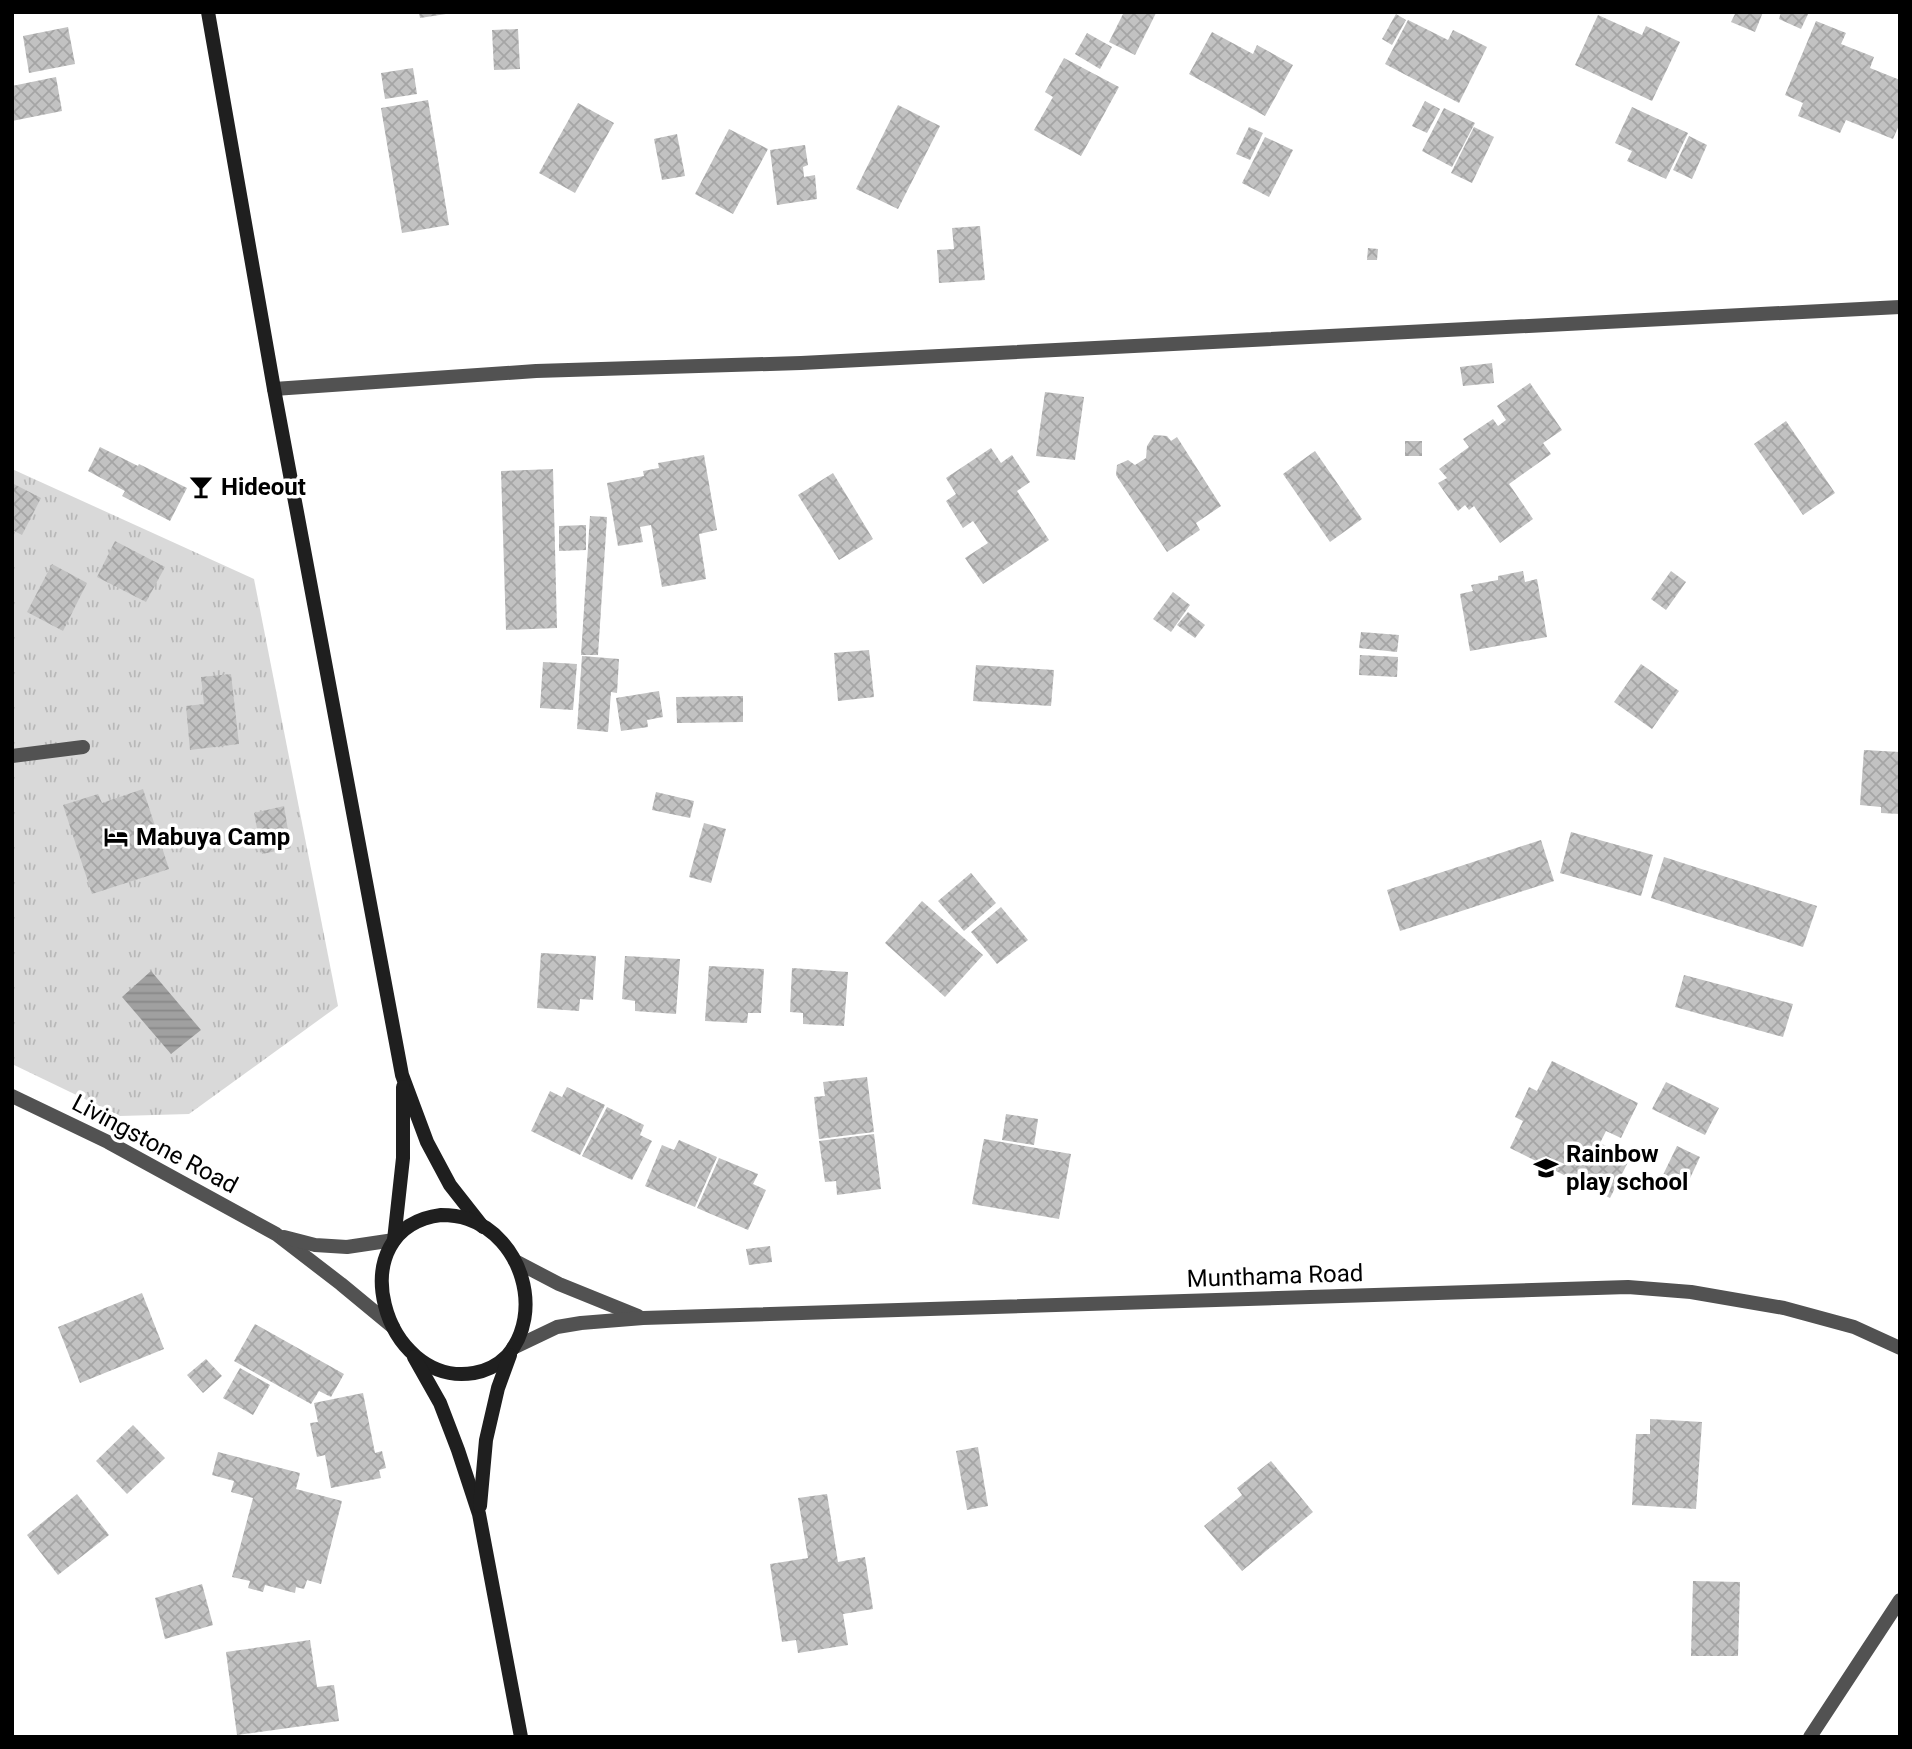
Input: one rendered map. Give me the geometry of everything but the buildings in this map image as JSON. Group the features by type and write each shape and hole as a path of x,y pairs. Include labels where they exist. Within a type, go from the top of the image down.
{"main road":[{"path":"208,12 274,389 402,1075 403,1158 394,1240"},
{"path":"402,1075 427,1142 450,1185 483,1227"},
{"path":"455,1215 470,1219 501,1242 515,1261 521,1276 526,1307 520,1336 504,1359 493,1367 466,1374 438,1368 412,1353 393,1327 382,1297 381,1281 387,1252 394,1240 415,1222 428,1216 455,1215"},
{"path":"480,1514 486,1440 498,1388 513,1348"},
{"path":"412,1353 440,1404 480,1514 522,1737"}],"street":[{"path":"274,389 536,371 801,363 1900,307"},
{"path":"12,756 83,747"},
{"name":"Livingstone Road","path":"12,1096 108,1142 276,1234 393,1327"},
{"name":"Livingstone Road","path":"276,1234 315,1245 347,1247 394,1240"},
{"name":"Munthama Road","path":"515,1261 559,1284 643,1318"},
{"name":"Munthama Road","path":"513,1348 557,1327 643,1318 1628,1287 1691,1292 1784,1308 1854,1327 1900,1348"},
{"path":"1810,1737 1900,1600"}],"green space":[{"path":"12,469 254,579 338,1006 189,1114 120,1116 12,1064"}],"shaded area":[{"path":"151,971 201,1030 171,1054 122,997"}],"place":[{"name":"Hideout","path":"201,487"},
{"name":"Mabuya Camp","path":"116,837"},
{"name":"Rainbow play school","path":"1546,1168"}]}
